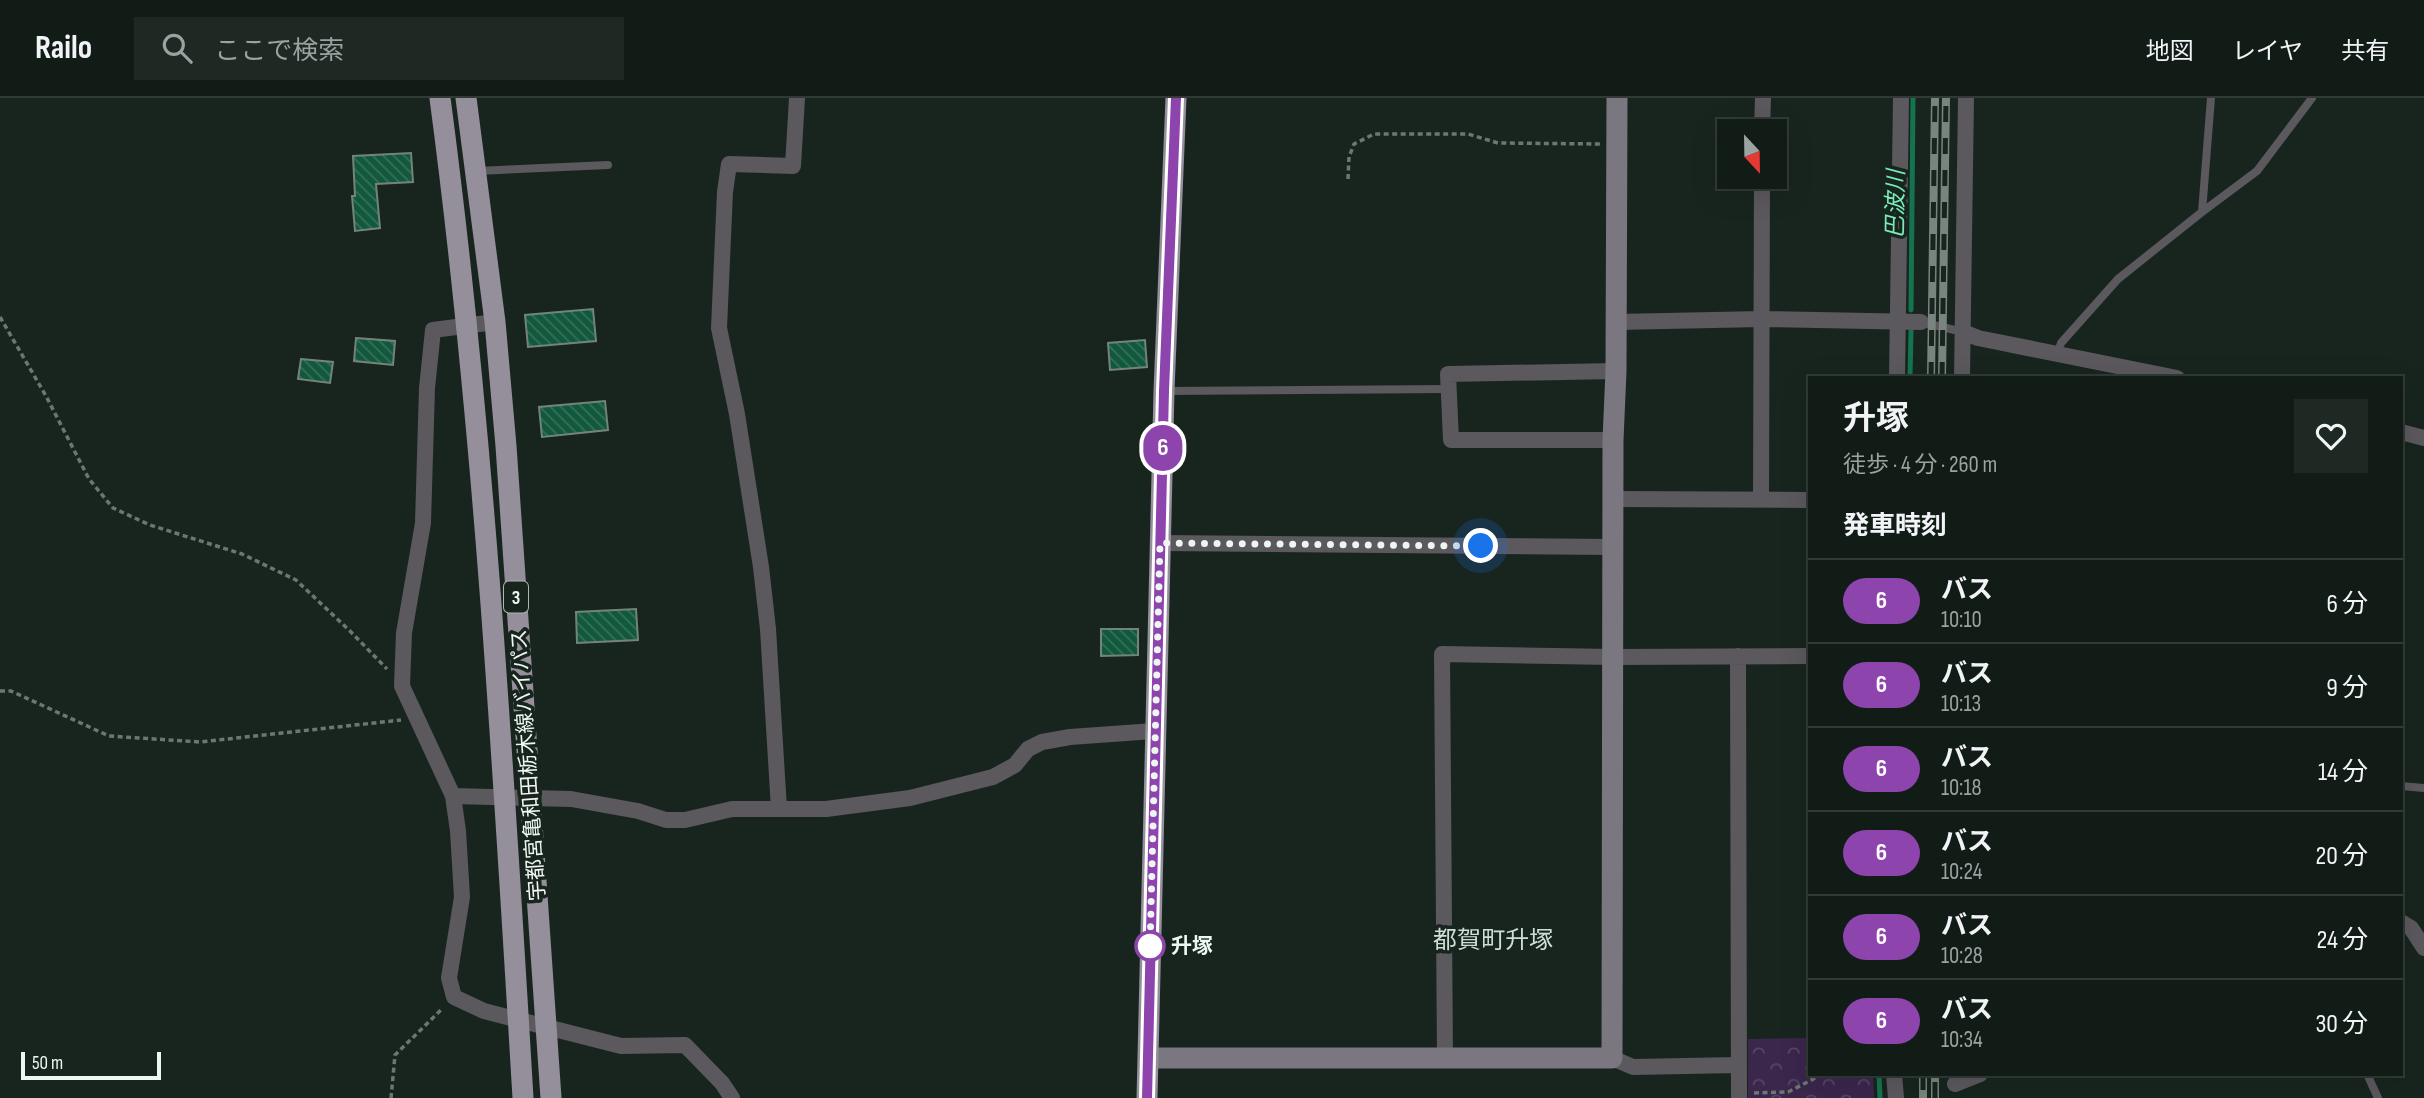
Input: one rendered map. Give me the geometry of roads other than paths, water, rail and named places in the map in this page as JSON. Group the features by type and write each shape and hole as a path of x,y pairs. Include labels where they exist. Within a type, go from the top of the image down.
{"main road":[{"name":"宇都宮亀和田栃木線バイパス","path":"440,98 468,326 506,798 523,1098"},
{"name":"宇都宮亀和田栃木線バイパス","path":"466,98 495,322 551,1098"},
{"path":"1147,1098 1154,731 1176,98"}],"street":[{"path":"779,809 769,642 761,567 737,414 719,328 725,192 729,164 793,166 797,98"},
{"path":"1612,1058 1613,440 1616,371 1617,98"},
{"path":"1762,119 1763,98"},
{"path":"1897,376 1900,98"},
{"path":"1962,376 1966,98"},
{"path":"1761,499 1762,189"},
{"path":"1616,322 1762,319 1921,322"},
{"path":"495,322 433,330 427,388 423,523 404,633 402,686 453,796 458,831 462,897 449,978 454,997 484,1011 621,1046 685,1045 722,1083 732,1098"},
{"path":"1963,332 1978,338 2166,376"},
{"path":"1613,440 1451,440 1448,374 1616,371"},
{"path":"2403,433 2424,438"},
{"path":"1614,499 1808,500"},
{"path":"1160,543 1614,547"},
{"path":"1445,1057 1441,654 1808,656"},
{"path":"1738,656 1738,1065 1744,1096"},
{"path":"453,796 571,799 601,803 666,820 685,820 732,809 826,809 910,799 993,777 1015,765 1028,749 1042,742 1070,737 1154,731"},
{"path":"2403,923 2411,928 2424,948"},
{"path":"1149,1058 1612,1058 1633,1067 1738,1065"},
{"path":"1894,1076 1896,1098"},
{"path":"1955,1086 1976,1076"}],"lane":[{"path":"2202,212 2211,98"},
{"path":"2057,355 2061,343 2118,279 2257,171 2312,98"},
{"path":"477,171 608,165"},
{"path":"1921,322 1963,332"},
{"path":"1164,391 1450,389"},
{"path":"2403,786 2424,788"},
{"path":"2368,1076 2378,1098"}],"waterway":[{"name":"巴波川","path":"1911,310 1913,98"},
{"name":"巴波川","path":"1910,376 1911,331"},
{"name":"巴波川","path":"1879,1076 1880,1098"}],"railway":[{"path":"1931,376 1935,98"},
{"path":"1942,376 1946,98"},
{"path":"1923,1076 1923,1098"},
{"path":"1935,1076 1935,1098"}],"place":[{"name":"升塚","path":"1150,946"}],"district":[{"name":"都賀町升塚","path":"1493,940"}]}
